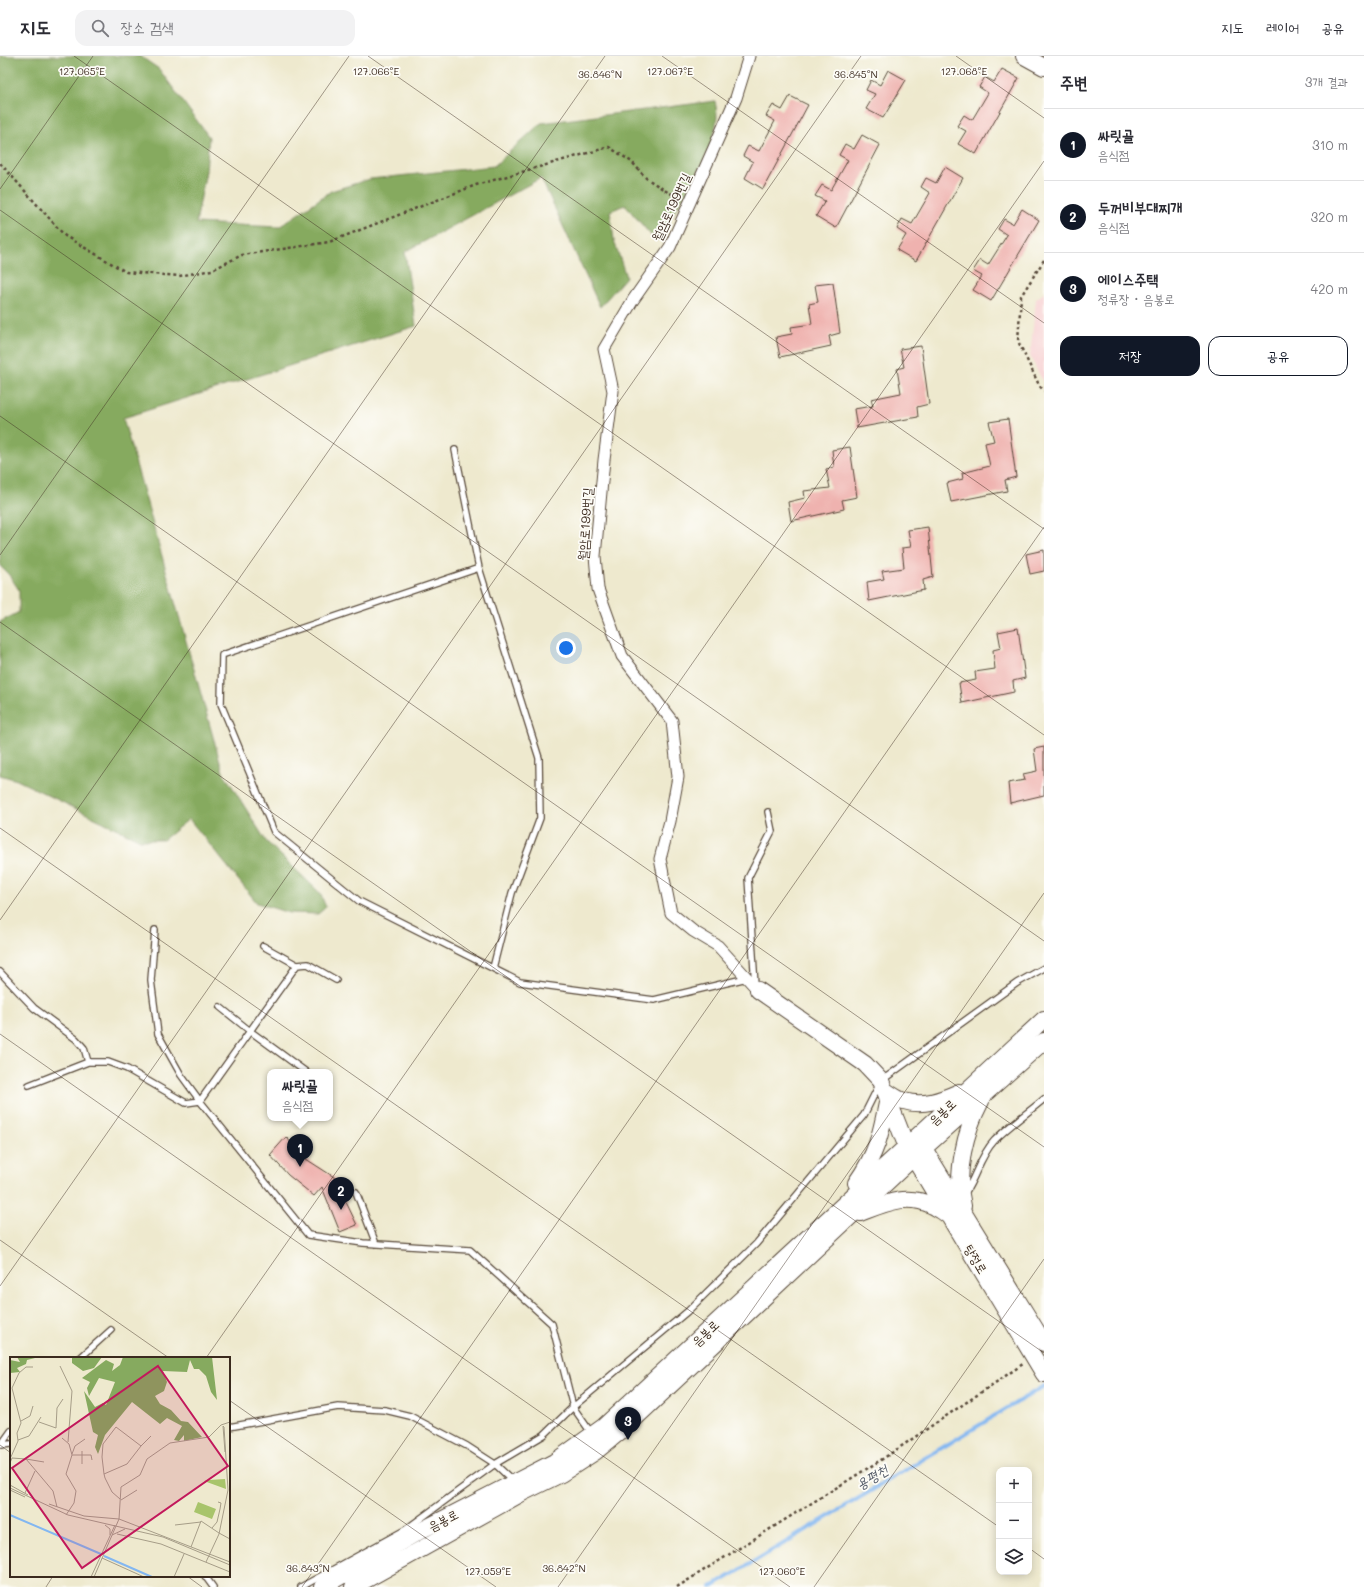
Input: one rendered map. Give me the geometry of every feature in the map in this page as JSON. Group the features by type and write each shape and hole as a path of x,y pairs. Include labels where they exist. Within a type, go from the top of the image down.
{"main road":[{"path":"1024,56 1044,67"},
{"path":"757,989 864,1064 886,1094 915,1146"},
{"name":"음봉로","path":"353,1587 524,1492 561,1474 595,1452 628,1425 915,1146 968,1089 1044,1019"},
{"name":"음봉로","path":"915,1146 985,1094 1044,1041"},
{"path":"886,1094 903,1101 922,1104 938,1101 968,1089"},
{"path":"846,1212 879,1142 886,1094"},
{"path":"965,1214 961,1198 963,1153 970,1128 985,1094"},
{"name":"탕정로","path":"915,1146 965,1214 1044,1343"},
{"name":"탕정로","path":"915,1146 956,1227 1044,1374"},
{"path":"846,1212 891,1200 912,1199 927,1203 944,1212 956,1227"},
{"name":"음봉로","path":"322,1587 420,1531 554,1462 592,1435 603,1427 846,1212"}],"street":[{"name":"월암로199번길","path":"749,56 736,98 670,247 633,300 604,349 613,391 604,460 595,556 598,589 622,656 672,721 678,777 670,821 660,859 671,913 693,931 718,946 757,989"}],"lane":[{"path":"455,450 479,568 539,758 540,818 512,893 493,968"},
{"path":"479,568 222,655 221,704 274,832 359,901 520,982 654,1000 747,978"},
{"path":"757,989 748,878 772,831 768,812"},
{"path":"155,930 151,980 158,1034 181,1075 200,1101 308,1235 376,1244 470,1250 552,1324 573,1407 592,1435"},
{"path":"263,946 297,965 308,964 336,980"},
{"path":"28,1085 88,1062 108,1062 127,1069 186,1103 200,1101 297,965"},
{"path":"301,1587 405,1530 495,1464 544,1435 573,1407 688,1311 756,1244 864,1115 886,1094 1017,983 1044,968"},
{"path":"0,972 34,1008 76,1039 84,1048 88,1062"},
{"path":"220,1007 302,1069"},
{"path":"961,1198 972,1182 978,1166 993,1142 1044,1099"},
{"path":"356,1192 376,1244"},
{"path":"81,1357 111,1330"},
{"path":"230,1427 338,1407 385,1410 410,1416 467,1446 495,1464 515,1483"},
{"path":"0,1445 10,1432"},
{"path":"0,1445 10,1444"},
{"path":"206,1577 213,1587"}],"path":[{"path":"0,163 65,236 126,272 179,276 212,270 242,255 329,242 476,185 610,147 632,162 646,178 666,191 689,202"},
{"path":"1044,260 1021,296 1018,341 1038,385 1044,392"},
{"path":"677,1587 884,1458 1035,1358"}],"shaded area":[{"path":"1044,293 1044,384 1030,356 1036,299"}],"green space":[{"path":"0,56 140,56 159,69 209,137 206,171 196,223 279,227 331,191 370,179 494,166 541,123 715,101 717,117 709,149 684,197 656,241 625,205 610,211 614,240 626,277 600,307 541,178 405,252 416,326 123,418 223,772 266,841 320,893 326,907 318,914 289,913 257,903 189,819 163,840 140,840 17,780 0,775 0,622 19,612 19,590 9,575 0,566"}],"building":[{"path":"1002,69 1019,78 976,154 958,144 966,131 957,126 964,115 972,120 988,93 979,87 985,77 994,82"},
{"path":"888,70 906,80 883,118 866,109 875,94 866,90 871,80 880,85"},
{"path":"790,96 808,105 763,189 745,178 753,162 743,156 748,146 759,151 775,121 766,116 773,105 782,110"},
{"path":"862,135 880,145 836,228 816,216 825,201 815,196 822,185 831,190 848,160 839,155 845,144 854,149"},
{"path":"945,167 963,178 916,261 897,250 906,235 897,229 902,219 912,224 930,193 921,187 926,178 936,183"},
{"path":"1022,209 1039,220 991,301 973,290 982,276 973,271 980,260 988,265 1007,235 998,229 1004,219 1013,224"},
{"path":"833,283 840,333 829,336 831,346 780,357 776,337 792,334 791,327 812,324 809,304 818,302 815,285"},
{"path":"921,346 929,404 917,407 918,417 857,428 854,409 873,406 871,399 901,393 897,369 904,367 900,349"},
{"path":"1008,419 1016,477 1005,480 1007,491 951,502 947,483 963,479 962,473 990,466 985,443 994,441 989,422"},
{"path":"850,447 857,497 842,500 844,509 791,521 788,502 805,498 804,491 830,488 826,469 834,467 832,450"},
{"path":"928,527 933,577 923,580 924,590 869,601 867,582 884,579 882,571 904,568 902,548 911,547 908,530"},
{"path":"1044,550 1044,571 1030,574 1026,554"},
{"path":"1018,628 1025,678 1013,681 1014,692 962,703 959,683 976,680 975,672 995,669 993,650 1001,648 998,632"},
{"path":"1044,747 1044,795 1010,803 1008,783 1025,780 1023,774 1037,771 1034,749"},
{"path":"286,1137 306,1159 334,1177 357,1225 340,1232 322,1187 314,1196 288,1175 270,1155"}],"waterway":[{"name":"용평천","path":"712,1587 1044,1386"}],"place":[{"name":"싸릿골","path":"300,1167"},
{"name":"두꺼비부대찌개","path":"341,1210"},
{"name":"에이스주택","path":"628,1440"}]}
